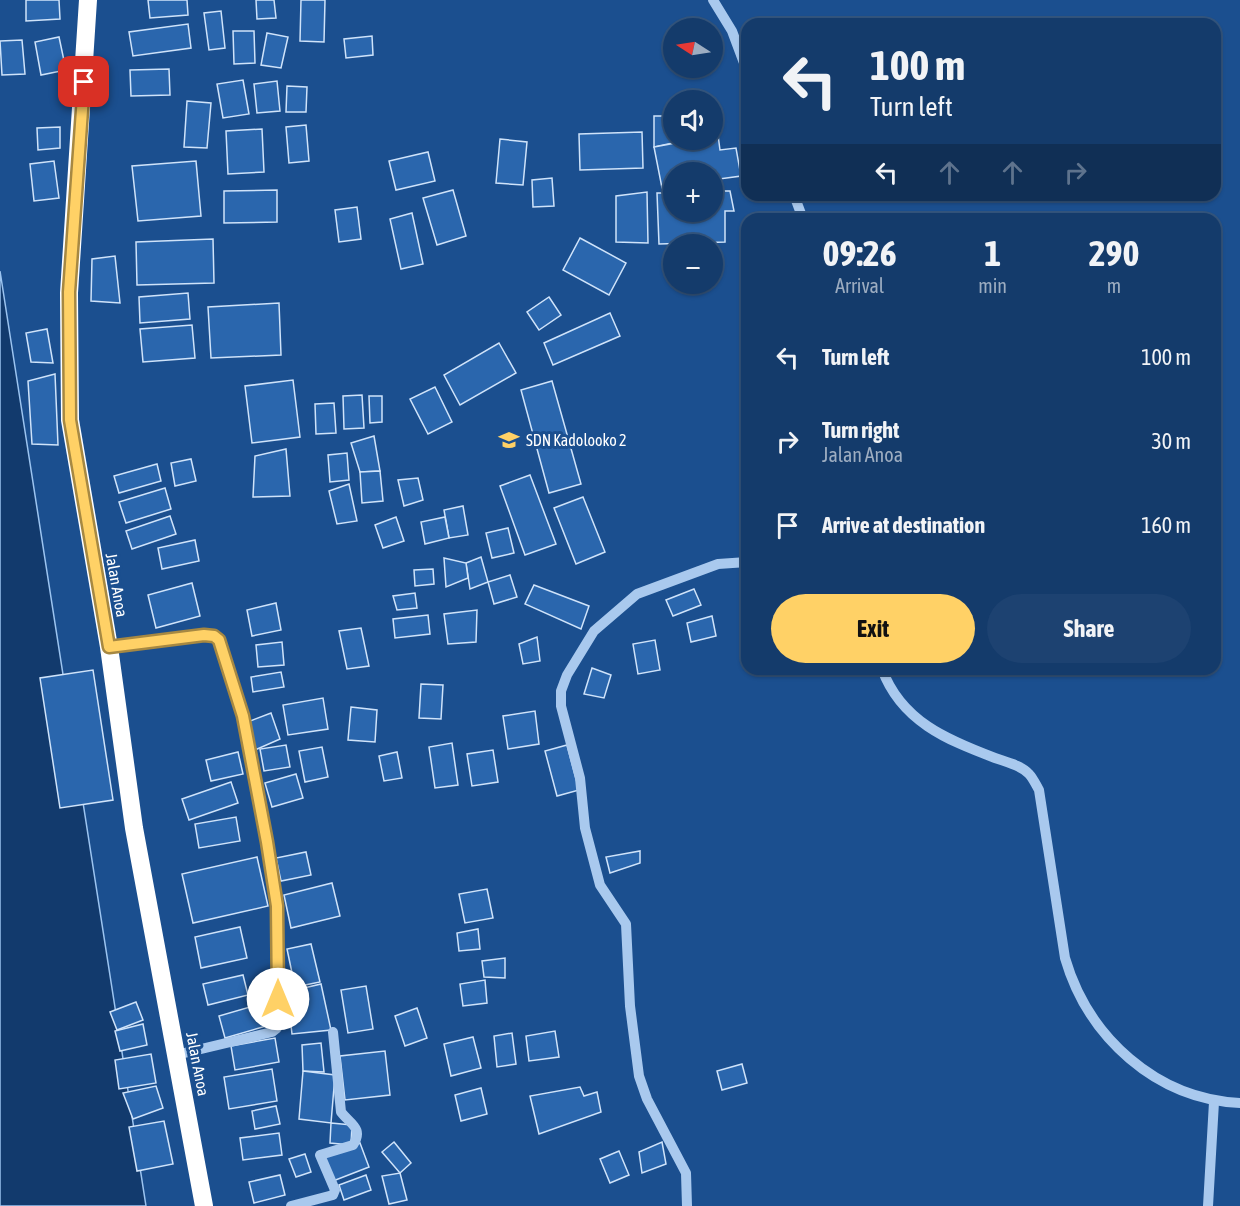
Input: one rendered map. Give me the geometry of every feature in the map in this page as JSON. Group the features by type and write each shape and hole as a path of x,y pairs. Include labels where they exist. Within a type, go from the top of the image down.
{"highway":[{"name":"Jalan Anoa","path":"88,0 69,292 70,420 109,647 134,828 204,1206"}],"street":[{"path":"713,0 732,31 741,55"},
{"path":"687,1206 686,1173 647,1099 639,1076 630,1006 626,924 600,885 585,828 580,778 561,706 561,691 567,675 594,631 637,594 718,564 741,562"},
{"path":"109,647 204,635 217,637 243,716 277,906 277,1028 272,1032 176,1055"},
{"path":"885,675 898,700 926,726 946,738 1023,768 1029,774 1042,801 1051,875 1070,976 1087,1012 1104,1035 1143,1070 1172,1086 1214,1102 1240,1103"},
{"path":"291,1206 333,1195 335,1190 320,1155 353,1145 358,1137 358,1131 351,1121 340,1112 333,1032"},
{"path":"1208,1206 1214,1102"}],"water":[{"path":"0,271 146,1206 0,1206"}],"building":[{"path":"26,0 59,0 60,19 26,21"},
{"path":"148,0 187,0 188,15 150,18"},
{"path":"256,0 274,0 276,18 257,19"},
{"path":"301,0 325,0 324,42 300,41"},
{"path":"221,11 225,48 209,50 204,13"},
{"path":"188,24 191,48 133,56 129,32"},
{"path":"233,31 254,31 255,63 234,64"},
{"path":"267,33 288,37 281,68 261,65"},
{"path":"372,36 373,55 346,58 344,39"},
{"path":"59,37 66,70 41,75 35,42"},
{"path":"22,40 25,74 2,75 0,41"},
{"path":"169,69 170,95 131,96 130,70"},
{"path":"243,80 249,114 223,118 217,84"},
{"path":"277,81 280,111 257,113 254,84"},
{"path":"287,86 307,87 306,112 286,112"},
{"path":"187,101 211,103 207,148 184,147"},
{"path":"654,116 663,116 663,145 654,147"},
{"path":"306,125 309,161 289,163 286,127"},
{"path":"60,127 60,148 38,150 37,128"},
{"path":"262,129 264,172 228,174 226,131"},
{"path":"642,132 643,168 580,170 579,134"},
{"path":"500,139 527,142 523,185 496,183"},
{"path":"663,145 663,150 736,148 741,176 723,178 723,162 663,162 662,188 654,147"},
{"path":"428,152 435,181 396,190 389,161"},
{"path":"54,161 59,198 34,201 30,164"},
{"path":"196,161 201,216 138,221 132,166"},
{"path":"552,178 554,206 533,207 532,180"},
{"path":"277,190 277,222 224,223 224,191"},
{"path":"453,190 466,236 437,245 423,198"},
{"path":"723,191 730,191 734,211 725,211 725,242 723,242 723,234 663,234 663,244 659,244 657,193 663,193 663,222 723,222"},
{"path":"647,192 648,243 616,242 616,196"},
{"path":"357,207 361,239 339,242 335,210"},
{"path":"412,213 423,264 401,269 390,219"},
{"path":"580,238 626,263 609,295 563,270"},
{"path":"213,239 214,283 137,285 136,242"},
{"path":"115,256 120,303 91,301 92,259"},
{"path":"188,293 190,319 140,323 139,297"},
{"path":"549,297 561,315 539,330 527,312"},
{"path":"279,303 281,355 211,358 208,307"},
{"path":"610,313 620,336 553,365 544,343"},
{"path":"192,325 195,358 143,362 140,329"},
{"path":"47,329 53,363 31,362 26,333"},
{"path":"499,343 516,373 460,405 444,375"},
{"path":"55,374 58,445 32,444 28,381"},
{"path":"293,380 300,437 252,443 245,386"},
{"path":"552,381 581,484 549,493 521,390"},
{"path":"435,387 452,422 428,434 410,399"},
{"path":"362,395 364,428 344,429 343,396"},
{"path":"369,396 382,396 382,422 370,423"},
{"path":"334,403 336,433 316,434 315,404"},
{"path":"374,436 380,471 360,472 351,443"},
{"path":"286,449 290,496 253,497 255,456"},
{"path":"347,453 349,480 330,482 328,455"},
{"path":"191,459 196,481 175,486 171,463"},
{"path":"157,464 161,481 119,493 114,476"},
{"path":"380,471 383,501 362,503 360,472"},
{"path":"530,475 556,544 525,555 500,486"},
{"path":"418,478 423,500 404,506 398,480"},
{"path":"349,484 357,521 337,524 329,491"},
{"path":"165,488 171,509 126,523 119,502"},
{"path":"583,497 605,552 576,564 554,508"},
{"path":"463,506 468,535 449,538 444,510"},
{"path":"170,516 176,534 132,549 126,531"},
{"path":"396,517 404,541 383,548 375,525"},
{"path":"445,517 449,538 425,544 421,522"},
{"path":"508,528 514,553 492,558 486,533"},
{"path":"195,540 199,561 162,569 158,548"},
{"path":"481,557 488,582 470,589 466,563"},
{"path":"444,558 466,563 468,578 446,587"},
{"path":"433,569 434,584 415,586 414,570"},
{"path":"510,575 517,597 494,604 488,582"},
{"path":"192,583 200,616 156,628 148,595"},
{"path":"534,585 589,606 581,629 525,604"},
{"path":"694,589 701,605 673,616 666,600"},
{"path":"415,593 417,608 397,610 393,596"},
{"path":"276,603 281,630 252,636 247,610"},
{"path":"477,610 476,642 448,644 444,614"},
{"path":"428,615 430,634 395,638 393,619"},
{"path":"712,616 716,636 691,642 687,623"},
{"path":"361,628 369,666 347,669 339,631"},
{"path":"537,637 540,661 523,664 519,644"},
{"path":"655,640 660,670 638,674 633,644"},
{"path":"282,642 284,665 258,667 256,645"},
{"path":"592,668 611,675 604,698 584,694"},
{"path":"93,670 113,800 60,808 40,678"},
{"path":"281,672 284,687 253,692 251,677"},
{"path":"421,684 443,685 441,719 419,718"},
{"path":"323,698 328,729 288,735 283,705"},
{"path":"351,707 377,710 375,742 348,740"},
{"path":"535,711 539,744 508,749 503,716"},
{"path":"271,713 280,739 255,750 245,723"},
{"path":"452,743 458,785 435,788 429,747"},
{"path":"286,745 290,767 264,771 260,749"},
{"path":"567,745 579,790 557,796 545,751"},
{"path":"322,747 328,777 305,782 299,751"},
{"path":"493,750 498,782 472,786 467,754"},
{"path":"238,752 243,774 211,781 206,760"},
{"path":"397,752 402,778 384,781 379,756"},
{"path":"296,774 303,798 272,807 265,783"},
{"path":"231,782 238,803 189,820 182,799"},
{"path":"236,817 240,841 199,848 195,824"},
{"path":"640,851 640,863 610,873 606,857"},
{"path":"306,852 311,875 281,881 276,858"},
{"path":"257,857 268,906 193,923 182,874"},
{"path":"332,883 340,916 291,928 284,895"},
{"path":"487,889 493,918 465,923 459,894"},
{"path":"240,927 247,958 201,968 195,937"},
{"path":"478,929 480,949 459,951 457,933"},
{"path":"311,944 320,982 295,987 287,949"},
{"path":"505,958 505,978 484,977 482,961"},
{"path":"243,975 248,995 208,1005 203,984"},
{"path":"485,980 487,1003 463,1006 460,984"},
{"path":"321,984 331,1030 292,1034 287,992"},
{"path":"366,986 373,1029 348,1033 341,990"},
{"path":"136,1002 143,1020 117,1030 110,1012"},
{"path":"260,1004 266,1026 225,1038 219,1016"},
{"path":"417,1008 427,1038 405,1046 395,1016"},
{"path":"143,1024 147,1045 120,1051 115,1031"},
{"path":"555,1031 559,1057 529,1061 526,1036"},
{"path":"512,1033 516,1064 497,1067 494,1036"},
{"path":"473,1037 481,1068 451,1076 444,1044"},
{"path":"275,1038 279,1062 235,1070 231,1046"},
{"path":"321,1043 324,1072 303,1071 302,1045"},
{"path":"385,1051 390,1095 345,1100 340,1056"},
{"path":"151,1054 156,1083 119,1089 115,1060"},
{"path":"742,1064 747,1083 722,1090 717,1071"},
{"path":"272,1069 277,1101 229,1109 224,1077"},
{"path":"303,1071 335,1075 331,1123 299,1119"},
{"path":"156,1086 163,1108 133,1119 123,1093"},
{"path":"580,1087 584,1096 597,1092 601,1112 539,1134 530,1096"},
{"path":"481,1088 487,1114 461,1121 455,1095"},
{"path":"276,1106 280,1124 255,1129 252,1111"},
{"path":"164,1121 173,1164 137,1171 129,1127"},
{"path":"331,1123 352,1125 351,1145 330,1143"},
{"path":"279,1133 282,1155 243,1160 240,1138"},
{"path":"394,1142 411,1163 400,1173 382,1152"},
{"path":"662,1142 666,1164 642,1173 639,1152"},
{"path":"360,1143 369,1167 333,1181 324,1157"},
{"path":"619,1151 629,1175 610,1183 600,1159"},
{"path":"305,1154 311,1172 296,1177 289,1159"},
{"path":"400,1173 407,1200 389,1204 382,1176"},
{"path":"280,1175 285,1195 254,1203 249,1182"},
{"path":"366,1175 371,1190 344,1200 339,1185"}],"place":[{"name":"SDN Kadolooko 2","path":"509,440"}],"route":[{"path":"84,82 69,292 70,420 109,647 204,635 217,637 219,640 243,716 267,842 277,906 278,999"}]}
